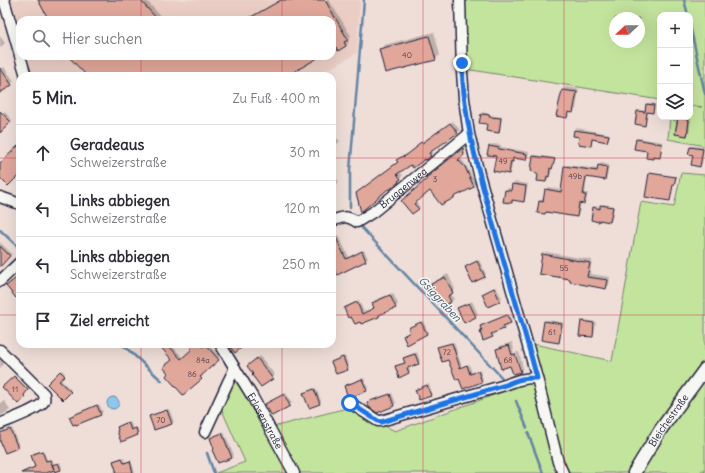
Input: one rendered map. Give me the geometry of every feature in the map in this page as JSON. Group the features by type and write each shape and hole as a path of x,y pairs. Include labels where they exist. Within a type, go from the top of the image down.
{"main road":[{"name":"Bleichestraße","path":"634,473 661,429 705,369"}],"street":[{"path":"4,0 16,42"},
{"path":"460,0 462,72 469,134 537,378 558,462 563,473"},
{"path":"21,60 25,72"},
{"name":"Bruggenweg","path":"336,219 344,216 357,222 373,212 469,134"},
{"path":"0,197 16,203"},
{"path":"0,280 16,266"},
{"name":"Erlosenstraße","path":"222,348 294,473"},
{"path":"0,350 44,394 44,398 43,402 34,408 0,424"},
{"path":"205,432 235,368"},
{"path":"350,403 381,422 506,385 518,380 537,378"}],"shaded area":[{"path":"9,0 360,0 357,53 324,72 30,72 26,60 336,60 336,16 16,16 16,25"}],"green space":[{"path":"464,0 705,0 705,146 668,139 670,120 677,121 675,134 687,136 689,120 693,120 693,106 702,107 693,106 693,12 657,12 657,100 465,69"},
{"path":"681,173 705,175 705,473 216,473 245,462 221,408 235,376 269,428 347,408 395,431 538,379 529,343 612,361 641,202 674,207"}],"water":[{"path":"115,397 118,398 118,408 111,409 108,408 107,401 108,398"}],"building":[{"path":"38,0 140,0 154,16 47,16"},
{"path":"281,0 325,0 334,16 253,16"},
{"path":"336,19 348,40 344,42 346,46 338,51 336,47"},
{"path":"429,36 436,60 385,73 379,49"},
{"path":"72,60 314,60 294,72 83,72"},
{"path":"0,68 12,85 0,93"},
{"path":"562,90 577,92 573,113 568,112 567,118 556,116"},
{"path":"646,104 654,105 653,113 647,112 645,126 635,124 637,111 645,112"},
{"path":"0,111 11,122 0,133"},
{"path":"481,114 490,115 489,117 501,118 499,133 486,131 487,124 479,123"},
{"path":"678,120 689,120 687,136 675,134"},
{"path":"450,123 458,133 429,153 431,156 426,160 425,159 413,168 411,165 397,174 401,179 398,181 399,182 389,190 388,189 361,212 356,193 398,162 396,160 403,156 404,157 421,142 422,143"},
{"path":"574,130 609,135 607,142 592,139 591,146 578,144 579,137 573,136"},
{"path":"636,139 662,144 660,158 646,158 647,151 634,149"},
{"path":"489,146 527,154 526,160 513,158 513,162 511,161 509,174 493,171 496,156 487,155"},
{"path":"690,147 703,149 700,167 691,165 693,155 688,154"},
{"path":"16,148 16,178 8,186 0,178 0,163"},
{"path":"463,148 464,155 458,160 465,167 474,187 441,205 430,191 414,204 419,209 412,214 401,201 427,179 426,178"},
{"path":"533,156 555,159 552,169 550,168 549,177 547,176 546,182 537,181 538,175 531,170"},
{"path":"598,165 607,167 605,180 586,177 583,195 586,195 584,204 579,203 577,217 546,212 545,214 537,213 539,201 543,202 545,189 561,192 564,166 597,171"},
{"path":"649,173 676,177 670,201 645,197"},
{"path":"512,184 526,186 524,202 512,200 512,203 503,202 505,190 511,191"},
{"path":"600,205 613,207 610,222 591,220 593,207 600,209"},
{"path":"336,238 346,259 362,251 366,261 337,275"},
{"path":"0,246 10,256 0,267"},
{"path":"542,254 590,263 587,277 608,280 606,289 570,282 570,279 539,274"},
{"path":"477,261 485,277 472,283 465,267"},
{"path":"445,277 453,293 448,296 451,302 442,307 431,284"},
{"path":"16,278 16,298 6,286"},
{"path":"494,288 500,301 488,307 482,294"},
{"path":"390,295 396,308 361,324 360,322 355,324 351,317 348,318 344,308 357,302 362,314 374,308 372,303"},
{"path":"469,303 476,317 464,323 457,308"},
{"path":"507,315 511,323 503,326 504,329 491,334 493,337 483,341 480,326"},
{"path":"544,321 562,324 559,343 541,340"},
{"path":"581,321 594,323 593,337 579,336"},
{"path":"421,322 427,334 407,345 403,336 410,332 408,328"},
{"path":"452,343 460,368 467,365 470,374 478,371 482,382 463,389 459,379 456,380 448,360 442,362 437,347"},
{"path":"509,345 512,355 515,354 521,372 513,374 510,366 501,369 496,349"},
{"path":"162,348 171,348 181,359 192,349 191,348 208,348 219,360 200,377 202,379 183,395 166,376 168,373 163,367 172,360"},
{"path":"231,348 241,348 235,353"},
{"path":"415,354 419,364 407,368 409,373 399,378 395,366 405,363 403,358"},
{"path":"343,357 348,370 336,374 331,362"},
{"path":"257,358 273,379 261,387 247,366"},
{"path":"60,371 65,376 59,381 71,392 63,400 47,384"},
{"path":"14,376 28,390 24,395 25,398 18,404 2,387"},
{"path":"362,379 367,391 348,397 344,386"},
{"path":"427,385 431,396 419,400 415,390"},
{"path":"314,389 320,404 309,408 303,393"},
{"path":"284,394 290,406 272,416 265,404"},
{"path":"390,394 394,406 377,413 369,407 367,402"},
{"path":"97,405 101,415 73,425 69,417"},
{"path":"167,410 172,424 154,430 149,416"},
{"path":"128,422 131,430 136,428 138,435 121,442 117,427"},
{"path":"10,429 18,448 5,453 0,441 0,433"},
{"path":"222,433 232,458 218,463 212,450 214,449 210,438"},
{"path":"42,451 46,461 50,460 52,465 58,463 61,470 55,472 54,470 46,473 21,473 35,467 31,455"},
{"path":"122,458 124,463 130,461 133,473 117,473 113,461"}],"waterway":[{"name":"Gsiggraben","path":"350,207 350,170 364,0"},
{"path":"684,0 687,12"},
{"path":"693,39 705,94"},
{"name":"Gsiggraben","path":"361,227 505,381"},
{"path":"0,230 16,245"},
{"path":"126,348 162,381"},
{"name":"Gsiggraben","path":"516,401 527,428"},
{"name":"Gsiggraben","path":"528,433 543,473"},
{"path":"207,453 214,473"}],"route":[{"path":"350,403 381,422 506,385 518,380 537,378 469,134 464,99 462,63"}]}
